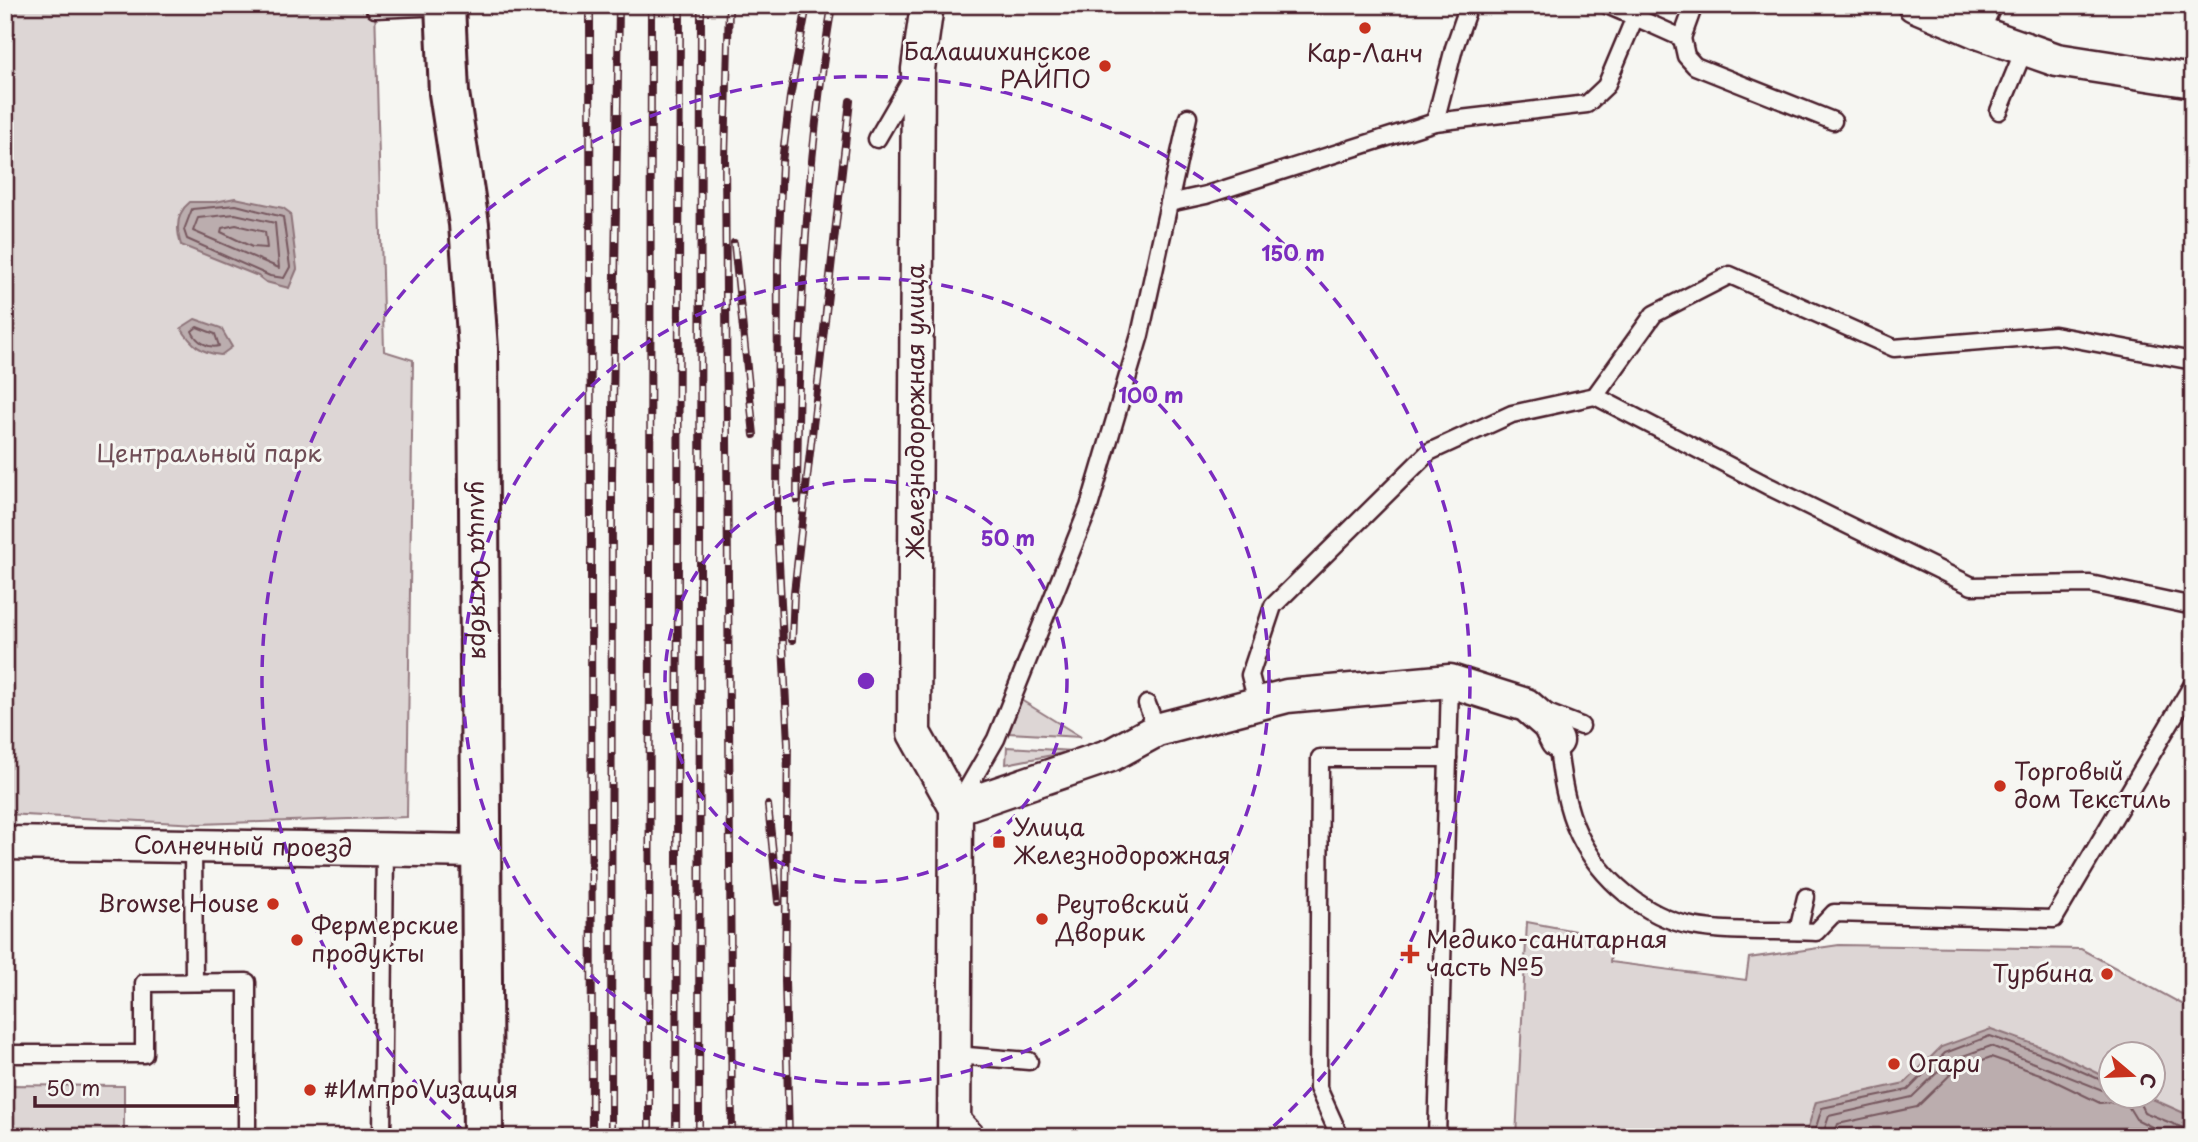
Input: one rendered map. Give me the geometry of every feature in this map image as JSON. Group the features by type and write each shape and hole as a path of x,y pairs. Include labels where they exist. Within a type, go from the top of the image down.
{"street":[{"name":"Железнодорожная улица","path":"927,5 918,69 914,733 956,808 954,1123"},
{"path":"1914,5 2024,50 2084,66 2193,81"},
{"name":"улица Октября","path":"445,6 449,93 475,281 483,1137"},
{"path":"956,808 1111,755 1152,717 1287,695 1450,681 1526,705 1549,725 1569,733"},
{"name":"Солнечный проезд","path":"5,843 481,851"}],"lane":[{"path":"1435,122 1454,48 1469,5"},
{"path":"1607,5 1682,38"},
{"path":"1694,5 1682,38 1686,56 1695,66 1833,121"},
{"path":"1980,33 1993,5"},
{"path":"375,9 445,6"},
{"path":"1169,203 1206,195 1435,122 1587,104 1606,86 1635,17"},
{"path":"1999,111 2024,50"},
{"path":"877,139 918,69"},
{"path":"956,808 996,739 1089,507 1140,335 1188,117"},
{"path":"1595,396 1654,314 1730,275 1894,348 2054,335 2193,361"},
{"path":"1257,702 1250,675 1273,606 1429,452 1512,414 1595,396 1770,487 1972,586 2090,584 2193,606"},
{"path":"1437,1137 1450,681"},
{"path":"1569,733 1563,786 1578,834 1607,878 1634,901 1659,915 1692,926 1816,932 1835,913 2054,919 2193,684"},
{"path":"1340,1137 1318,1088 1320,758 1448,758"},
{"path":"193,846 194,982"},
{"path":"382,1137 385,849"},
{"path":"1798,931 1806,897"},
{"path":"5,1054 144,1054 144,983 247,982 247,1137"},
{"path":"955,1055 1029,1060"},
{"path":"954,1123 979,1137"}],"green space":[{"name":"Центральный парк","path":"5,5 375,5 384,351 413,360 407,817 199,824 5,814"},
{"path":"1021,700 1081,737 1009,733"},
{"path":"1007,747 1073,751 1006,764"},
{"path":"1527,922 1613,938 1610,962 1746,980 1749,958 1839,945 2081,949 2193,1010 2193,1137 1516,1137"},
{"path":"5,1085 124,1086 124,1137 5,1137"}],"water":[{"path":"235,198 283,208 290,213 297,269 289,288 266,282 258,276 181,245 178,222 185,206 190,202 215,202"},
{"path":"195,319 221,328 232,347 221,355 198,347 181,328"},
{"path":"1991,1029 2050,1050 2096,1072 2096,1110 2166,1110 2166,1105 2193,1117 2193,1137 1805,1137 1816,1102 1905,1083 1941,1047"}],"railway":[{"path":"590,5 592,1137"},
{"path":"611,1137 612,476 619,5"},
{"path":"649,1137 651,5"},
{"path":"676,1137 680,5"},
{"path":"699,1137 701,5"},
{"path":"729,5 725,157 732,1137"},
{"path":"789,1137 785,981 788,744 777,522 778,262 782,162 790,97 807,5"},
{"path":"797,500 801,314 809,190 832,5"},
{"path":"792,640 794,593 850,101"},
{"path":"734,243 754,435"},
{"path":"768,805 778,902"}],"place":[{"name":"Кар-Ланч","path":"1365,28"},
{"name":"Балашихинское РАЙПО","path":"1105,66"},
{"name":"Торговый дом Текстиль","path":"2000,786"},
{"name":"Улица Железнодорожная","path":"999,842"},
{"name":"Browse House","path":"273,904"},
{"name":"Реутовский Дворик","path":"1042,919"},
{"name":"Фермерские продукты","path":"297,940"},
{"name":"Медико-санитарная часть №5","path":"1410,954"},
{"name":"Турбина","path":"2107,974"},
{"name":"Огари","path":"1894,1064"},
{"name":"#ИмпроVизация","path":"310,1090"}]}
